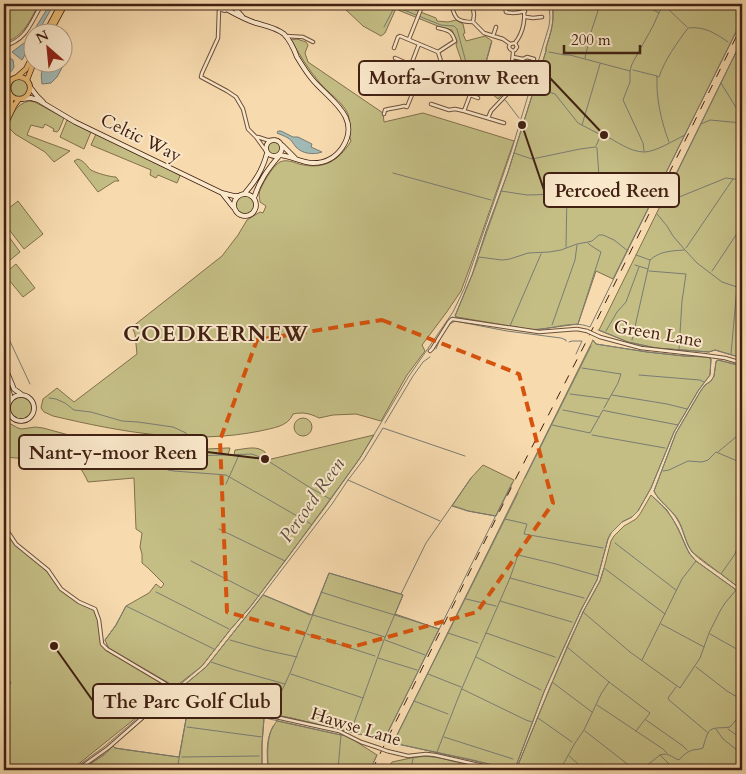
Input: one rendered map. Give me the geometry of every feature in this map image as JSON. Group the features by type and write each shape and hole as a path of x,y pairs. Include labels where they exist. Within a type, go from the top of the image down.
{"main road":[{"path":"51,22 61,4"},
{"path":"55,22 65,4"},
{"path":"4,118 10,103 9,84 22,72"},
{"path":"27,80 30,72"},
{"path":"4,127 14,106 30,92 27,80 20,77 15,78"},
{"path":"10,94 14,98 21,99"}],"street":[{"path":"4,46 16,42 25,33 42,4"},
{"path":"222,8 232,4 246,19"},
{"path":"409,39 423,4"},
{"path":"451,4 458,20 473,22 484,33 503,39 510,44 515,43 518,39 526,18 523,4"},
{"path":"505,7 506,12 510,13 525,11"},
{"path":"222,8 255,23 272,27 286,36 309,76 340,107 346,118 348,127 347,137 343,147 335,156 322,162 310,163 279,155 271,156 248,129 243,109 236,97 201,77 218,38 222,8"},
{"path":"472,8 473,22"},
{"path":"526,18 542,16"},
{"path":"493,36 496,27"},
{"path":"438,28 449,30 454,36 455,41 438,52"},
{"path":"286,36 303,37 313,42"},
{"path":"394,48 400,36 438,52"},
{"path":"513,51 517,47 515,43"},
{"path":"411,65 419,44"},
{"path":"488,118 499,102 511,90 513,51 509,48 510,44"},
{"path":"438,52 442,70 445,74 472,87 464,110"},
{"path":"513,57 534,59"},
{"path":"384,114 385,110 407,107 422,70 395,58"},
{"path":"488,63 511,69"},
{"path":"4,79 15,78"},
{"path":"446,89 450,78"},
{"path":"374,79 386,85 402,86 413,91"},
{"path":"394,80 395,85"},
{"path":"513,80 525,82"},
{"path":"4,85 10,94"},
{"name":"Celtic Way","path":"30,87 49,106"},
{"path":"470,95 478,98"},
{"name":"Celtic Way","path":"21,99 31,98 38,100 75,122 222,193 238,196"},
{"path":"431,104 448,110 464,110 504,123"},
{"path":"256,137 279,141 295,158"},
{"path":"272,140 266,145 264,164 255,181 234,202 235,209 241,215 247,216 255,210 254,198 258,187 264,175 283,150 282,146"},
{"name":"Celtic Way","path":"222,193 235,209"},
{"path":"245,193 254,198"},
{"name":"Green Lane","path":"430,351 451,320 455,319 539,332 577,329 641,348 703,355 742,363"},
{"path":"4,365 14,389 32,399 34,405 33,414 26,420 22,421 9,415 6,408 10,395 4,377"},
{"path":"6,408 14,396 21,394"},
{"path":"6,408 9,415"},
{"name":"Hawse Lane","path":"4,526 16,544 48,570 61,589 79,602 95,609 99,620 102,644 107,649 175,689 230,707 340,731 361,742 387,751 408,756 435,754 501,770"},
{"path":"77,770 108,748 175,689"}],"highlighted area":[{"path":"382,320 519,374 553,503 477,612 352,647 227,612 220,440 257,340"}],"shaded area":[{"path":"4,4 39,4 29,22 22,22 21,32 4,43"},
{"path":"336,4 365,4 375,9 378,4 398,4 385,33 381,36 363,26 343,7"},
{"path":"400,4 436,18 437,21 448,22 456,20 463,24 465,33 463,34 466,41 485,36 492,41 482,77 502,95 498,99 465,71 452,30 398,10"},
{"path":"552,4 742,4 742,20 613,279 596,271 578,324 534,330 456,317 508,172 546,51 553,21"},
{"path":"297,39 306,42 308,45 305,53 308,62 383,113 384,122 423,113 514,141 461,291 422,345 425,351 407,375 381,421 356,414 319,418 300,413 293,414 284,424 260,431 208,437 182,437 104,427 53,416 44,412 41,408 43,399 57,388 74,402 137,354 135,334 132,327 222,256 247,220 260,212 263,213 266,206 260,202 259,194 267,176 277,164 287,161 308,166 323,165 341,154 351,141 348,114 308,67 291,40"},
{"path":"742,40 742,358 715,350 709,352 656,348 628,342 599,330"},
{"path":"20,79 26,82 29,88 26,94 20,97 14,94 11,88 14,82"},
{"path":"29,101 35,102 64,118 57,132 45,124 43,128 31,125 27,135 70,151 54,162 45,152 15,134 7,126 18,107"},
{"path":"67,120 91,132 84,149 60,137"},
{"path":"96,134 178,174 180,176 177,183 158,175 156,178 150,175 151,170 91,145"},
{"path":"274,141 279,143 281,148 279,153 274,155 269,153 267,148 269,143"},
{"path":"78,159 91,170 103,175 116,177 119,181 115,181 98,192 74,161"},
{"path":"245,196 251,199 254,205 251,211 245,214 239,211 236,205 239,199"},
{"path":"18,201 43,234 24,249 4,223 4,212"},
{"path":"4,230 20,252 4,265"},
{"path":"16,264 35,288 23,297 4,274"},
{"path":"593,340 596,344 647,352 708,357 711,359 710,375 698,391 674,432 651,488 638,511 632,517 622,522 608,539 597,580 581,610 544,692 516,770 393,743"},
{"path":"718,360 742,366 742,592 692,552 677,519 654,491 676,433 700,392 714,376"},
{"path":"17,397 25,397 32,404 32,412 25,419 17,419 10,412 10,404"},
{"path":"303,418 309,421 312,427 309,433 303,436 297,433 294,427 297,421"},
{"path":"7,422 22,429 43,428 117,447 166,451 230,448 228,455 234,455 235,450 254,448 265,452 265,459 267,460 374,435 323,510 251,606 202,666 176,688 109,649 105,640 126,606 149,593 156,584 161,588 164,584 142,563 140,547 142,533 136,529 134,478 88,482 77,463 4,457 4,435 8,432"},
{"path":"483,465 514,480 496,516 452,506 471,478"},
{"path":"651,495 667,510 678,528 689,553 696,561 735,589 742,598 742,770 522,770 518,765 567,647 600,581 611,541 624,526 636,519"},
{"path":"4,526 16,544 48,570 68,595 95,609 99,620 102,644 107,649 173,688 71,770 4,770"},
{"path":"329,573 403,595 395,614 439,629 384,740 236,706 209,699 183,689 183,686 206,667 263,595 312,615"},
{"path":"190,697 264,718 262,770 81,770 105,754 113,746 115,748 179,757"},
{"path":"277,721 346,735 377,755 370,770 268,770 267,751 270,732"},
{"path":"420,756 437,757 492,770 387,770 392,762"}],"water":[{"path":"50,4 54,4 44,22 39,22"},
{"path":"22,44 22,60 12,52"},
{"path":"4,54 13,60 14,67 6,74 4,74"},
{"path":"42,72 60,72 51,83 42,84"},
{"path":"278,131 298,137 312,144 311,147 322,152 312,154 301,151 289,139 277,133"}],"waterway":[{"path":"384,27 396,4"},
{"name":"Percoed Reen","path":"72,770 104,747 162,697 202,666 251,606 360,458 409,376 453,312 464,289 511,152 549,26 549,4"},
{"name":"Percoed Reen","path":"479,254 508,172 546,51 553,21 552,4"},
{"path":"585,58 598,11 596,4"},
{"path":"643,4 659,13"},
{"path":"644,151 643,143 623,100 630,82 632,64 663,4"},
{"path":"663,6 687,27"},
{"path":"399,8 441,25 454,26 457,29 467,66 506,101 519,118"},
{"path":"660,185 742,20"},
{"path":"657,76 659,77 668,58 688,28 699,28 709,31 728,42"},
{"path":"669,189 742,40"},
{"path":"480,77 483,73 491,43"},
{"path":"549,52 570,55 630,71"},
{"path":"582,125 600,64"},
{"path":"633,70 657,76 657,93 669,142"},
{"path":"721,83 740,114 742,121"},
{"path":"535,86 555,94 578,123 639,152 654,150 685,135"},
{"path":"701,124 710,120 742,123"},
{"path":"596,146 600,137"},
{"path":"514,153 532,159 595,147 597,148 599,177 598,191"},
{"path":"393,173 491,200"},
{"path":"660,208 662,204 726,178 742,180"},
{"path":"686,248 733,179"},
{"path":"501,191 527,195 598,193 651,203 590,327 575,324 543,329 528,329"},
{"path":"566,247 567,194"},
{"path":"657,214 673,236 697,263 722,282 737,287 731,354"},
{"path":"712,271 742,226"},
{"path":"482,322 455,316 479,257 502,260 528,253 561,250 592,241 599,235 614,240 628,251"},
{"path":"578,324 601,252 588,243"},
{"path":"552,325 575,260 577,245"},
{"path":"632,340 650,260 662,253 684,250"},
{"path":"510,326 541,254"},
{"path":"636,255 650,260"},
{"path":"635,265 648,269"},
{"path":"606,331 617,312 626,302 639,267"},
{"path":"649,271 686,274 679,349"},
{"path":"4,321 8,337 30,384"},
{"path":"447,327 455,321 507,331 561,338 566,341"},
{"path":"598,330 628,342 656,348 709,352 715,350 742,358"},
{"path":"436,349 440,339"},
{"path":"516,770 544,692 581,610 597,580 608,539 622,522 632,517 638,511 651,488 674,432 698,391 710,375 711,359 708,357 647,352 596,344 593,340"},
{"path":"569,342 582,341 576,354"},
{"path":"525,478 591,346"},
{"name":"Percoed Reen","path":"385,423 413,376 423,362 430,357"},
{"path":"719,573 691,551 677,518 654,491 676,433 700,392 714,376 716,361 742,366"},
{"path":"582,368 621,374 604,408"},
{"path":"639,375 700,380 704,382"},
{"path":"570,394 609,399"},
{"path":"612,395 687,409"},
{"path":"49,398 65,403 74,410 91,412 122,421 173,427 186,433 187,436"},
{"path":"563,410 599,417"},
{"path":"552,425 590,433 603,410 678,425"},
{"path":"465,456 383,428 332,504 255,605 206,667 183,686 183,689 209,699 236,706 384,740 512,483"},
{"path":"718,452 742,432"},
{"path":"592,435 665,448"},
{"path":"187,451 189,456 252,454 265,459 330,499"},
{"path":"663,471 688,461 702,462 708,460 716,452 742,463"},
{"path":"226,484 239,455"},
{"path":"742,466 738,479 742,483"},
{"path":"168,470 226,475 311,524"},
{"path":"351,731 384,640 403,595 401,594 426,543 471,478"},
{"path":"348,480 440,521"},
{"path":"512,770 393,743 518,493"},
{"path":"652,496 672,518 694,559"},
{"path":"454,506 468,511 495,516"},
{"path":"505,519 527,524 524,534 603,548"},
{"path":"219,529 285,561"},
{"path":"742,534 735,554 721,574 742,592"},
{"path":"615,543 676,590"},
{"path":"437,752 518,555 598,576"},
{"path":"191,561 259,596"},
{"path":"642,660 682,579 696,561 735,589 742,598"},
{"path":"553,680 583,612 600,581 604,568 665,614"},
{"path":"271,714 290,673 329,573 400,594"},
{"path":"510,578 584,598"},
{"path":"583,612 630,652 680,688 700,658 709,633 720,611 736,590"},
{"path":"156,592 229,629"},
{"path":"321,592 439,629"},
{"path":"264,595 310,615"},
{"path":"466,599 496,606"},
{"path":"500,601 572,622"},
{"path":"105,640 126,606 214,649"},
{"path":"313,615 385,637"},
{"path":"661,624 704,647"},
{"path":"448,633 478,643"},
{"path":"486,633 555,657"},
{"path":"307,634 375,656"},
{"path":"710,634 742,652"},
{"path":"230,640 297,657"},
{"path":"385,640 425,655"},
{"path":"107,645 109,649 174,686"},
{"path":"567,647 650,713 636,731"},
{"path":"476,657 541,690"},
{"path":"378,658 417,670"},
{"path":"211,662 285,684"},
{"path":"696,667 742,700"},
{"path":"4,671 11,683 4,691"},
{"path":"291,674 363,698"},
{"path":"428,674 461,687"},
{"path":"522,770 518,765 552,682 592,712"},
{"path":"560,770 584,730 601,694 609,682"},
{"path":"676,687 668,698 669,700 707,732"},
{"path":"462,689 532,722"},
{"path":"169,697 176,692 182,694"},
{"path":"177,770 190,697 185,696"},
{"path":"193,698 243,713 341,735 338,770"},
{"path":"130,731 165,700"},
{"path":"414,701 448,714"},
{"path":"597,705 667,753"},
{"path":"641,770 660,755 667,754 679,760 690,751 703,748 707,735 711,730 730,727 742,713"},
{"path":"538,718 572,742"},
{"path":"262,770 264,719"},
{"path":"646,720 687,750"},
{"path":"268,770 268,742 273,726"},
{"path":"187,727 262,737"},
{"path":"716,729 723,739 742,754"},
{"path":"728,729 742,739"},
{"path":"585,731 635,770"},
{"path":"444,737 513,759"},
{"path":"81,770 105,754 113,746"},
{"path":"115,748 178,757"},
{"path":"370,770 377,755"},
{"path":"660,755 675,770"},
{"path":"182,757 259,756"},
{"path":"411,770 413,758 424,756 456,762"},
{"path":"569,756 585,770"},
{"path":"456,770 459,763"},
{"path":"268,764 309,770"},
{"path":"379,770 382,764"},
{"path":"463,764 492,770"},
{"path":"4,765 12,767 10,770"},
{"path":"89,766 127,770"},
{"path":"225,770 261,766"}],"railway":[{"path":"372,770 742,25"}],"place":[{"name":"Percoed Reen","path":"522,125"},
{"name":"Morfa-Gronw Reen","path":"604,135"},
{"name":"Nant-y-moor Reen","path":"265,459"},
{"name":"The Parc Golf Club","path":"54,646"}],"district":[{"name":"COEDKERNEW","path":"216,334"}]}
